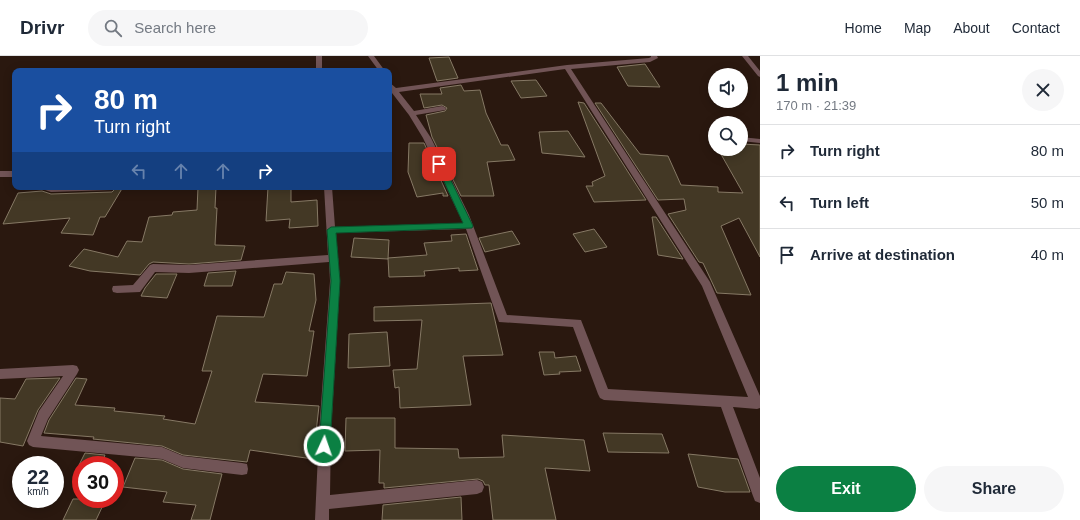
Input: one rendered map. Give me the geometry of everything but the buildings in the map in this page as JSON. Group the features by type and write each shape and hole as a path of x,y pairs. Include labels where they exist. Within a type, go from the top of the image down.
{"street":[{"path":"319,56 319,68"},
{"path":"371,56 380,68"},
{"path":"392,88 482,80 567,67 650,60 655,58 654,56"},
{"path":"745,56 760,75"},
{"path":"392,90 412,114 426,138 469,226 503,319 577,323 604,394 757,403 706,285 678,238 567,67"},
{"path":"412,114 442,108"},
{"path":"748,140 760,141"},
{"path":"0,174 12,174"},
{"path":"322,520 325,432 335,281 328,190"},
{"path":"331,230 469,226"},
{"path":"117,289 136,289 153,268 190,269 333,258"},
{"path":"0,374 73,370 43,415 33,441 162,453 183,462 242,469"},
{"path":"725,401 760,496"},
{"path":"322,503 477,487"}],"route":[{"path":"324,446 335,281 331,230 469,226 439,164"}]}
